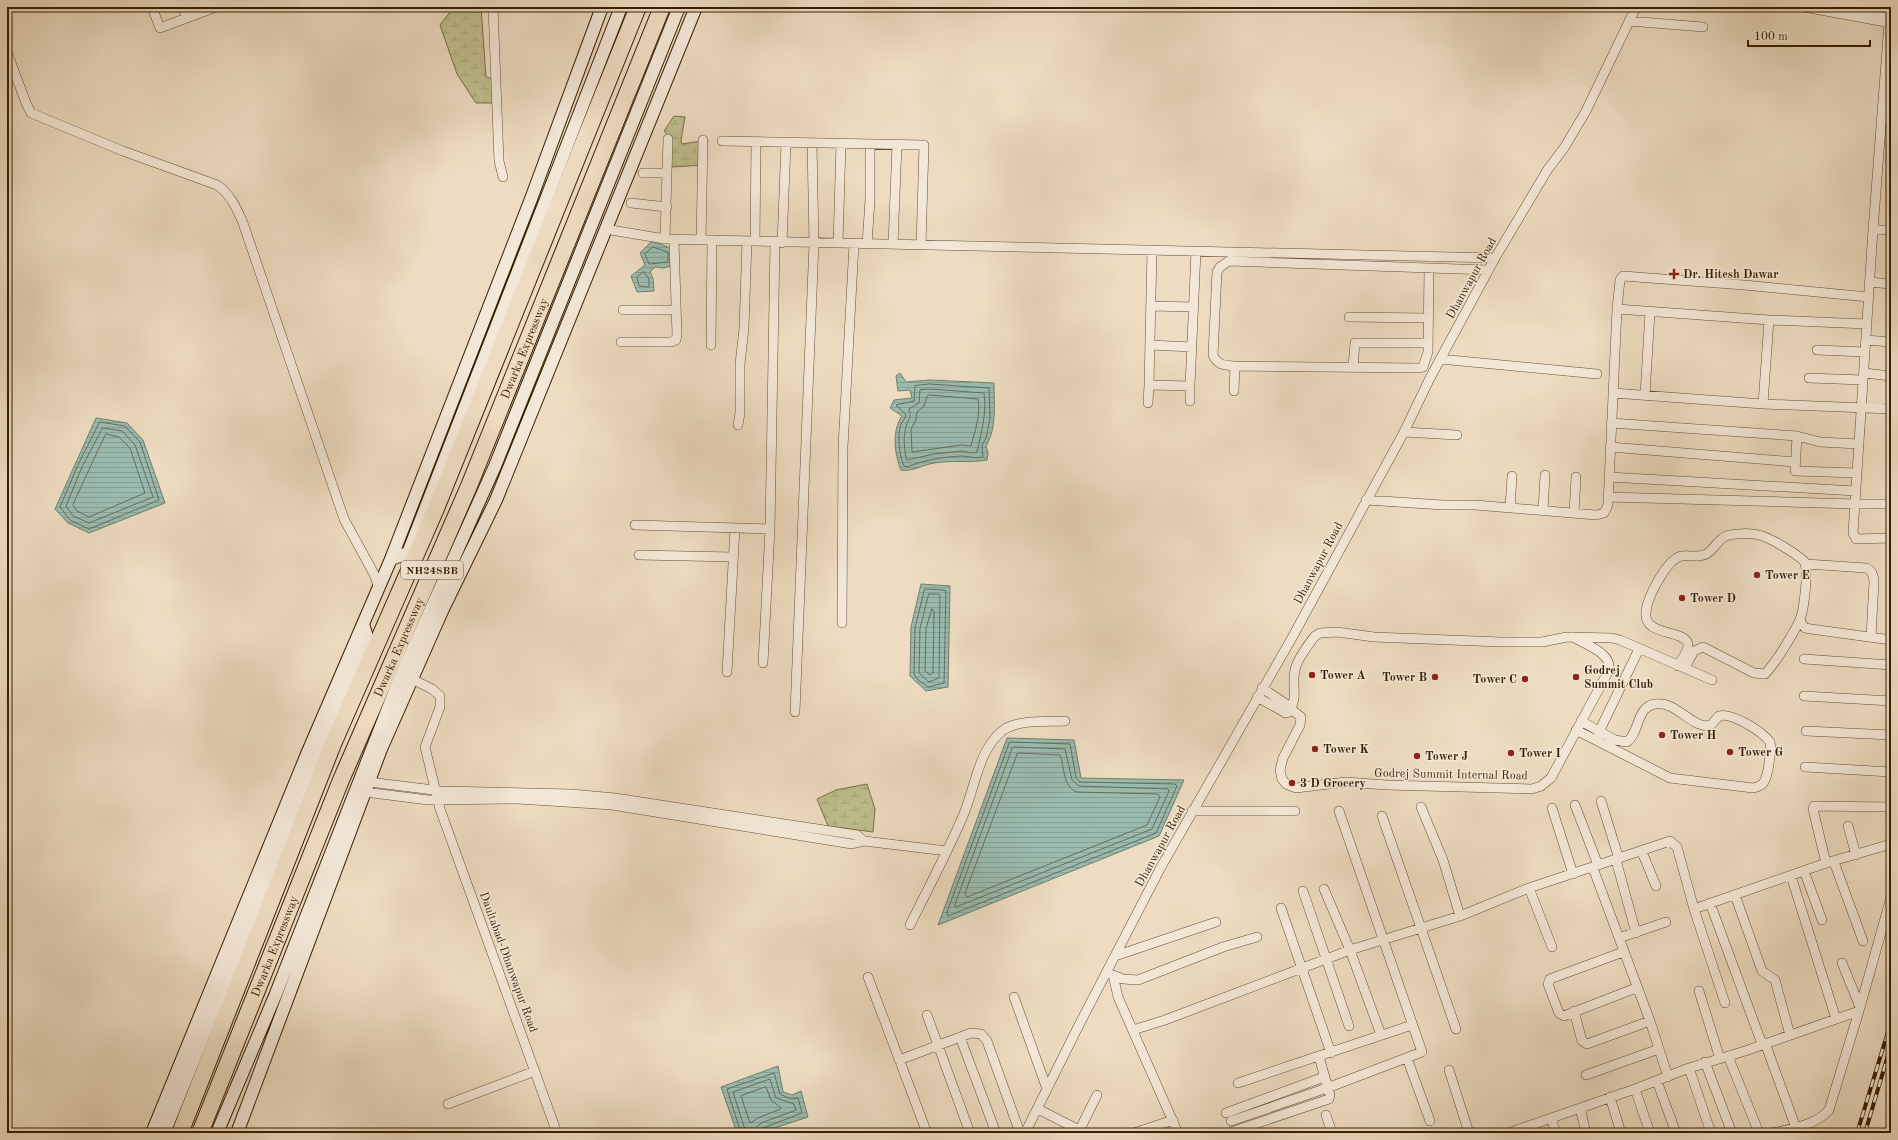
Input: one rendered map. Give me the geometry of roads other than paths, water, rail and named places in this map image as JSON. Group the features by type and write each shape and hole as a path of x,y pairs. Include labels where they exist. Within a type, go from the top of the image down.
{"highway":[{"name":"Dwarka Expressway","path":"180,1133 333,744 435,511 638,7"},
{"name":"Dwarka Expressway","path":"200,1133 341,780 469,486 662,7"}],"main road":[{"path":"152,1133 307,754 391,559 531,199 602,7"},
{"path":"391,559 408,553 621,7"},
{"path":"217,1133 284,972 400,678 495,466 679,7"},
{"path":"237,1133 367,787 442,611 496,500 696,7"},
{"path":"1851,7 1890,20"},
{"path":"164,1133 264,887 368,640 363,624"},
{"path":"312,902 321,911"}],"street":[{"path":"152,7 160,28 216,7"},
{"path":"183,7 187,17"},
{"path":"493,7 499,161 503,177"},
{"name":"Dhanwapur Road","path":"1025,1133 1047,1089 1110,974 1115,956 1192,811 1293,636 1404,432 1442,356 1488,270 1548,169 1564,148 1586,111 1636,7"},
{"path":"1804,7 1890,20 1869,282 1853,533 1855,537 1860,539 1891,538"},
{"path":"1629,21 1703,27"},
{"path":"7,52 31,113 123,151 217,185 226,191 234,202 243,223 344,519 374,574 379,588"},
{"path":"622,342 671,342 676,340 677,335 667,207 668,139"},
{"path":"701,240 703,140"},
{"path":"722,141 870,145 922,144 925,147 921,245"},
{"path":"738,425 740,413 740,364 751,241 756,143"},
{"path":"763,663 770,529 779,243 786,143"},
{"path":"796,712 814,243 812,144"},
{"path":"838,243 841,144"},
{"path":"893,244 897,144"},
{"path":"867,244 870,200 870,145"},
{"path":"643,173 667,173"},
{"path":"631,204 667,207"},
{"path":"605,229 670,239 779,243 893,244 1495,258"},
{"path":"1873,230 1891,230"},
{"path":"711,345 712,240"},
{"path":"842,623 843,447 854,244"},
{"path":"1148,403 1152,250"},
{"path":"1190,401 1196,251"},
{"path":"1429,268 1428,347 1426,363 1423,366 1418,368 1235,366 1220,365 1213,355 1217,272 1224,263 1236,261 1488,270"},
{"path":"1366,500 1574,513 1604,513 1608,505 1617,309 1620,280 1623,276 1744,285 1868,297"},
{"path":"1869,282 1891,284"},
{"path":"1151,306 1193,307"},
{"path":"1617,309 1769,320 1867,324"},
{"path":"623,310 675,310"},
{"path":"1646,395 1650,312"},
{"path":"1349,317 1429,318"},
{"path":"1763,404 1769,320"},
{"path":"1866,340 1891,342"},
{"path":"1353,367 1354,343 1428,347 1442,356 1597,374"},
{"path":"1150,345 1192,347"},
{"path":"1817,350 1865,352"},
{"path":"1234,391 1235,366"},
{"path":"1810,378 1891,376"},
{"path":"1149,386 1190,386"},
{"path":"1613,393 1763,404 1891,409"},
{"path":"1611,423 1797,436 1820,442 1859,444"},
{"path":"1404,432 1457,434"},
{"path":"1797,436 1794,468 1798,472 1858,473"},
{"path":"1610,447 1795,462"},
{"path":"1543,510 1545,475"},
{"path":"1510,508 1512,476"},
{"path":"1574,513 1576,476"},
{"path":"1609,477 1856,491"},
{"path":"1608,497 1891,504"},
{"path":"635,525 770,529"},
{"path":"727,672 735,528"},
{"path":"1734,534 1758,534 1801,558 1806,564 1800,621 1765,674 1754,673 1704,647 1694,651 1682,667 1688,642 1684,638 1655,628 1649,624 1646,616 1647,606 1664,570 1675,559 1681,556 1699,557 1706,555 1725,537 1734,534"},
{"path":"639,555 733,557"},
{"path":"1806,564 1866,568 1870,570 1873,574 1874,581 1871,637"},
{"path":"1800,621 1805,628 1891,640"},
{"path":"1257,697 1286,713 1289,712 1296,696 1294,678 1296,665 1311,641 1320,633 1338,632 1374,637 1501,642 1542,642 1573,638 1612,638 1620,640 1712,680"},
{"name":"Godrej Summit Internal Road","path":"1262,688 1300,715 1302,722 1283,758 1280,770 1282,779 1286,784 1296,788 1346,782 1386,785 1532,789 1541,786 1551,778 1609,666 1606,656 1573,638"},
{"path":"1595,741 1639,649"},
{"path":"1804,659 1891,665"},
{"name":"Daultabad-Dhanwapur Road","path":"412,679 440,696 440,707 425,747 440,809 557,1133"},
{"path":"1804,696 1891,701"},
{"path":"1576,730 1670,778 1753,788 1764,783 1771,743 1766,737 1746,723 1727,716 1719,716 1711,725 1702,726 1676,710 1663,704 1655,704 1648,706 1643,711 1634,734 1627,742 1621,742 1581,721"},
{"path":"910,925 948,851 971,794 982,758 992,743 1003,731 1021,723 1065,721"},
{"path":"1806,731 1891,735"},
{"path":"1805,767 1891,772"},
{"path":"367,787 437,795 612,805 710,818 852,844 864,841 948,851"},
{"path":"1601,801 1618,859 1636,933"},
{"path":"1863,941 1830,863 1813,809 1818,805 1891,807"},
{"path":"1575,806 1623,952 1650,1021 1668,1077"},
{"path":"1421,807 1438,846 1460,916"},
{"path":"1552,808 1573,874"},
{"path":"1192,811 1296,811"},
{"path":"1231,1121 1328,1088 1422,1052 1384,938 1339,812"},
{"path":"1382,816 1456,1029"},
{"path":"1848,826 1856,855"},
{"path":"1133,1030 1165,1020 1384,938 1460,916 1529,888 1670,842 1675,844 1694,909 1725,1003"},
{"path":"1694,909 1804,871 1891,844"},
{"path":"1642,852 1656,886"},
{"path":"1804,871 1822,920"},
{"path":"1790,876 1836,1019"},
{"path":"1529,888 1552,947"},
{"path":"1324,890 1350,950 1381,1035"},
{"path":"1303,891 1349,1026"},
{"path":"1735,896 1762,971 1775,980 1790,1035"},
{"path":"1772,1133 1796,1128 1820,1118 1829,1110 1860,1009 1891,897"},
{"path":"1710,903 1796,1128"},
{"path":"1281,908 1331,1053"},
{"path":"1115,956 1216,922"},
{"path":"1619,938 1666,922"},
{"path":"1110,974 1123,979 1138,980 1223,947 1257,936"},
{"path":"1623,952 1548,981 1559,1013 1564,1016 1636,988"},
{"path":"1842,963 1860,1009"},
{"path":"1110,974 1118,997 1178,1133"},
{"path":"868,977 927,1133"},
{"path":"1699,991 1724,1057 1759,1133"},
{"path":"1014,997 1047,1089"},
{"path":"1514,1132 1658,1081 1705,1062 1790,1035 1860,1009"},
{"path":"1574,1011 1582,1041 1587,1044 1650,1021"},
{"path":"927,1015 970,1133"},
{"path":"1238,1083 1412,1025"},
{"path":"899,1060 977,1032 984,1036 1020,1133"},
{"path":"960,1037 996,1133"},
{"path":"1586,1074 1659,1049"},
{"path":"1231,1132 1243,1131 1329,1099 1330,1095 1319,1057"},
{"path":"1406,1058 1430,1121"},
{"path":"1705,1062 1732,1133"},
{"path":"1689,1068 1711,1133"},
{"path":"1449,1070 1469,1133"},
{"path":"448,1104 535,1071"},
{"path":"1226,1113 1324,1077"},
{"path":"1658,1081 1676,1133"},
{"path":"1635,1089 1650,1133"},
{"path":"1038,1109 1079,1132 1097,1095"},
{"path":"1610,1097 1621,1133"},
{"path":"1580,1108 1586,1133"},
{"path":"1326,1115 1332,1133"},
{"path":"1552,1118 1556,1133"},
{"path":"1134,1133 1173,1120"}],"water":[{"path":"652,241 673,249 672,266 663,268 655,267 650,272 653,278 654,291 637,292 631,276 645,265 640,253"},
{"path":"900,373 906,382 930,380 994,383 994,416 992,432 986,446 988,453 987,460 941,462 909,470 901,470 897,456 895,435 902,416 890,408 894,400 912,398 910,390 898,391 896,376"},
{"path":"96,418 127,423 143,440 165,503 89,533 68,523 55,509"},
{"path":"921,584 950,586 948,687 926,691 910,676 911,627"},
{"path":"1007,738 1074,740 1081,778 1184,780 1159,836 938,925"},
{"path":"778,1066 783,1092 792,1095 801,1091 808,1117 759,1133 737,1133 721,1087"}],"railway":[{"path":"1857,1133 1891,1022"},
{"path":"1865,1133 1891,1045"}],"place":[{"name":"Dr. Hitesh Dawar","path":"1674,274"},
{"name":"Tower E","path":"1757,575"},
{"name":"Tower D","path":"1682,598"},
{"name":"Tower A","path":"1312,675"},
{"name":"Tower B","path":"1435,677"},
{"name":"Godrej Summit Club","path":"1576,677"},
{"name":"Tower C","path":"1525,679"},
{"name":"Tower H","path":"1662,735"},
{"name":"Tower K","path":"1315,749"},
{"name":"Tower G","path":"1730,752"},
{"name":"Tower I","path":"1511,753"},
{"name":"Tower J","path":"1417,756"},
{"name":"3 D Grocery","path":"1292,783"}]}
